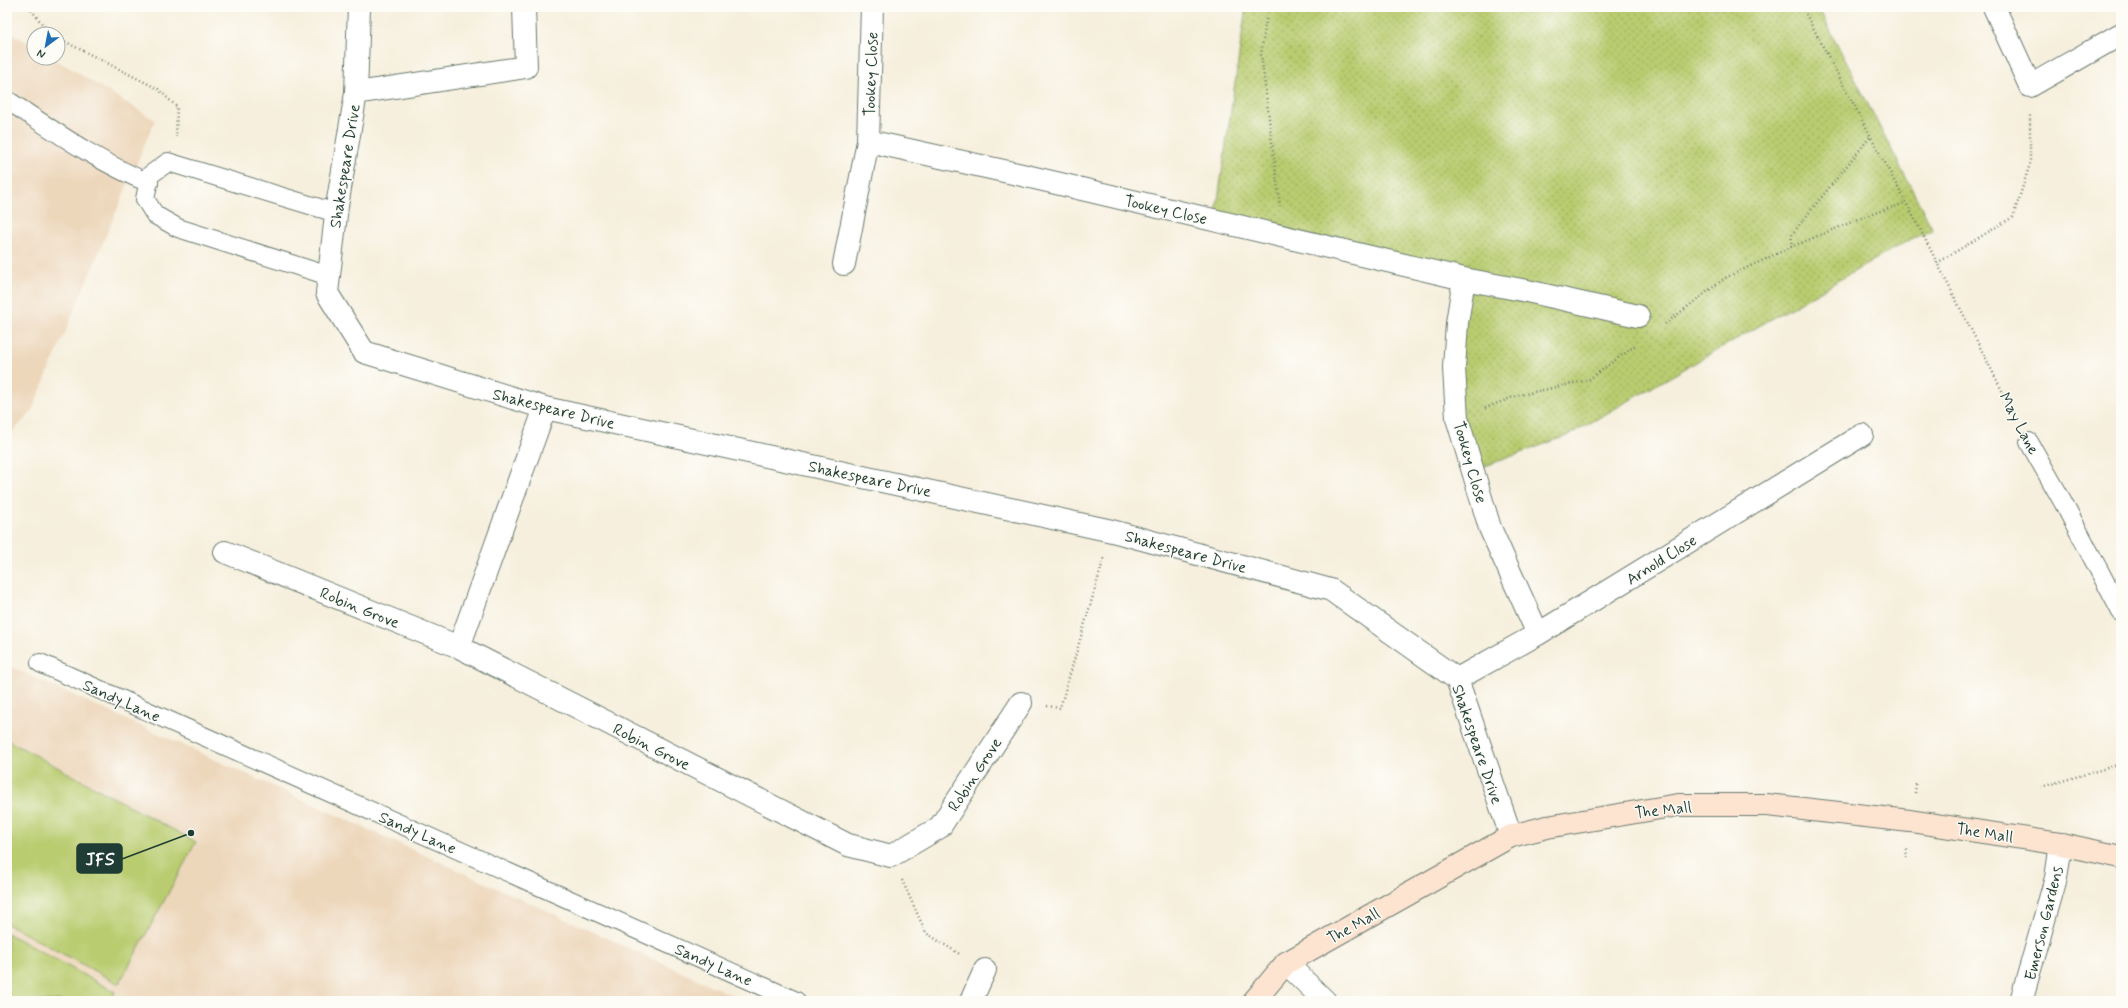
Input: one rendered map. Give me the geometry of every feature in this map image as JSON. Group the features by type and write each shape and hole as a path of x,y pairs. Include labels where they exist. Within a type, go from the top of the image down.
{"street":[{"name":"Shakespeare Drive","path":"358,7 356,93 336,213 327,293 364,352 544,408 1112,530 1330,590 1457,679 1511,836"},
{"name":"Shakespeare Drive","path":"356,93 526,67 524,7"},
{"name":"Tookey Close","path":"844,264 868,141 872,7"},
{"path":"1994,7 2030,86 2121,34"},
{"name":"Tookey Close","path":"868,141 1022,175 1464,279 1527,291 1638,316"},
{"name":"Tookey Close","path":"1464,279 1457,323 1454,368 1457,418 1490,528 1538,634"},
{"path":"458,647 544,408"},
{"name":"Arnold Close","path":"1457,679 1538,634 1862,435"},
{"name":"Robin Grove","path":"225,552 458,647 848,846 891,856 940,827 1020,703"},
{"name":"The Mall","path":"1254,1001 1286,963 1511,836 1554,826 1678,805 1767,805 1910,821 2060,844 2121,857"},
{"name":"Emerson Gardens","path":"2021,1001 2058,868 2060,844"},
{"path":"1286,963 1325,1001"},
{"path":"971,1001 985,970"}],"lane":[{"path":"7,100 123,173 149,183"},
{"path":"329,276 178,228 155,215 145,199 150,175 168,162 336,213"},
{"name":"May Lane","path":"2029,442 2064,502 2121,612"},
{"name":"Sandy Lane","path":"40,664 796,1001"}],"path":[{"path":"29,7 44,26"},
{"path":"1268,7 1261,54 1276,162 1283,237"},
{"name":"May Lane","path":"1802,7 1922,233 2029,442"},
{"path":"66,42 158,89 177,107 175,164"},
{"path":"1937,263 2013,217 2030,164 2030,86"},
{"path":"1791,247 1792,234 1870,137"},
{"path":"1658,329 1724,278 1791,247 1866,216 1905,203"},
{"path":"1457,418 1516,396 1588,380 1639,343"},
{"path":"1020,703 1060,708 1112,530"},
{"path":"2041,787 2121,764"},
{"path":"1914,798 1916,784"},
{"path":"891,856 926,933 985,970"}],"shaded area":[{"path":"7,30 26,42 26,66 66,66 155,120 31,413 7,437"},
{"path":"7,665 745,1001 7,1001"}],"green space":[{"path":"1246,7 1818,7 1933,230 1911,239 1569,435 1472,471 1457,418 1463,279 1215,220"},
{"path":"7,740 196,842 119,984 7,924"},
{"path":"7,933 115,992 111,1001 7,1001"}],"place":[{"name":"JFS","path":"191,833"}]}
